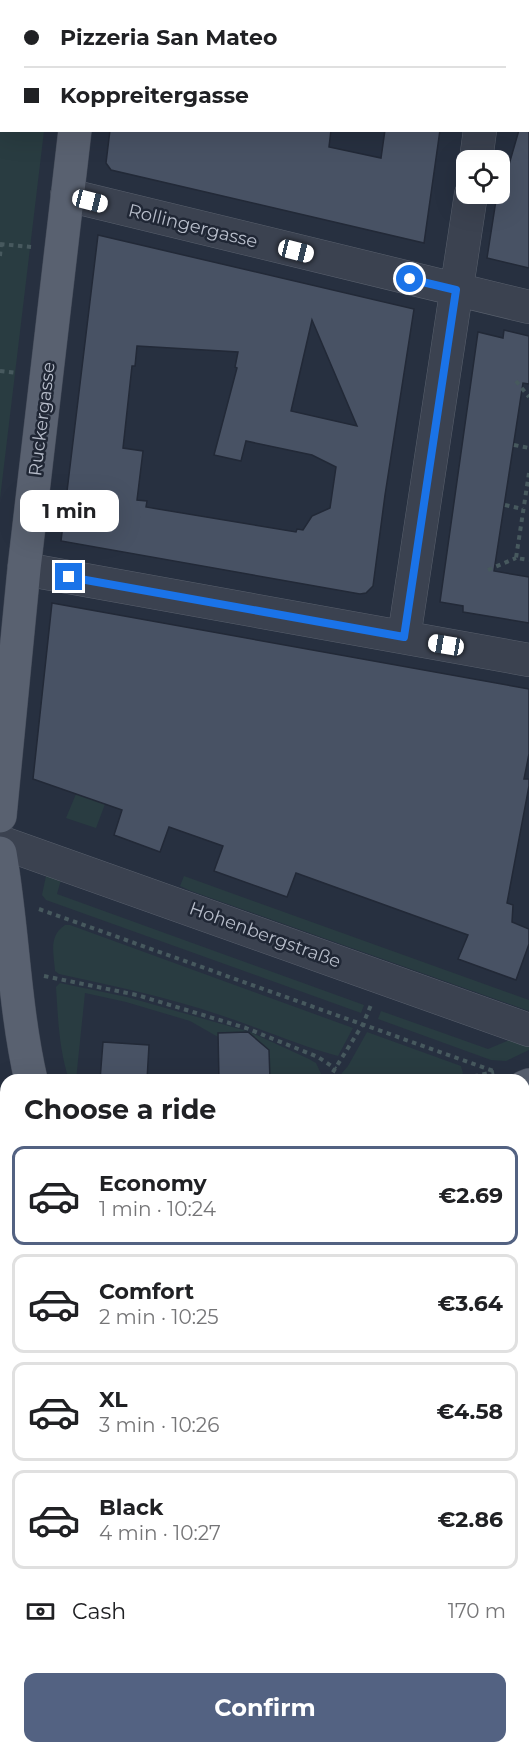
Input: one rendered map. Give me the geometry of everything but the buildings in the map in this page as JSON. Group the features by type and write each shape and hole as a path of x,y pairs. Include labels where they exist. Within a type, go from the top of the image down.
{"main road":[{"name":"Ruckergasse","path":"0,816 24,569 75,132"},
{"path":"0,853 9,910 24,1048 30,1074"}],"street":[{"path":"477,150 480,132"},
{"name":"Rollingergasse","path":"67,195 529,308"},
{"path":"404,637 469,204"},
{"path":"24,569 529,660"},
{"name":"Hohenbergstraße","path":"0,842 529,1030"}],"path":[{"path":"0,256 2,244"},
{"path":"516,381 529,397"},
{"path":"514,445 529,448"},
{"path":"516,558 529,473"},
{"path":"505,505 524,509"},
{"path":"488,570 516,558 529,560"},
{"path":"39,910 503,1074"},
{"path":"40,975 137,995 246,1028 318,1057 336,1069"},
{"path":"332,1074 363,1024"}],"green space":[{"path":"0,132 44,132 0,499"},
{"path":"76,794 105,804 96,828 66,818"},
{"path":"47,871 61,880 57,894 364,1005 361,1013 46,900 42,895"},
{"path":"184,876 529,1000 529,1011 191,891 180,886"},
{"path":"65,925 353,1028 338,1056 180,1003 59,974 55,971 53,946 56,934"},
{"path":"60,983 127,997 250,1032 219,1033 218,1037 190,1021 126,1002 85,993 77,1074 67,1074 61,1045 56,987"},
{"path":"381,1011 488,1049 512,1039 529,1043 529,1050 506,1061 491,1060 378,1019"},
{"path":"250,1032 316,1063 321,1074 267,1074 250,1044"},
{"path":"367,1032 461,1066 463,1073 341,1074"}],"route":[{"path":"69,577 404,637 456,290 410,279"}]}
